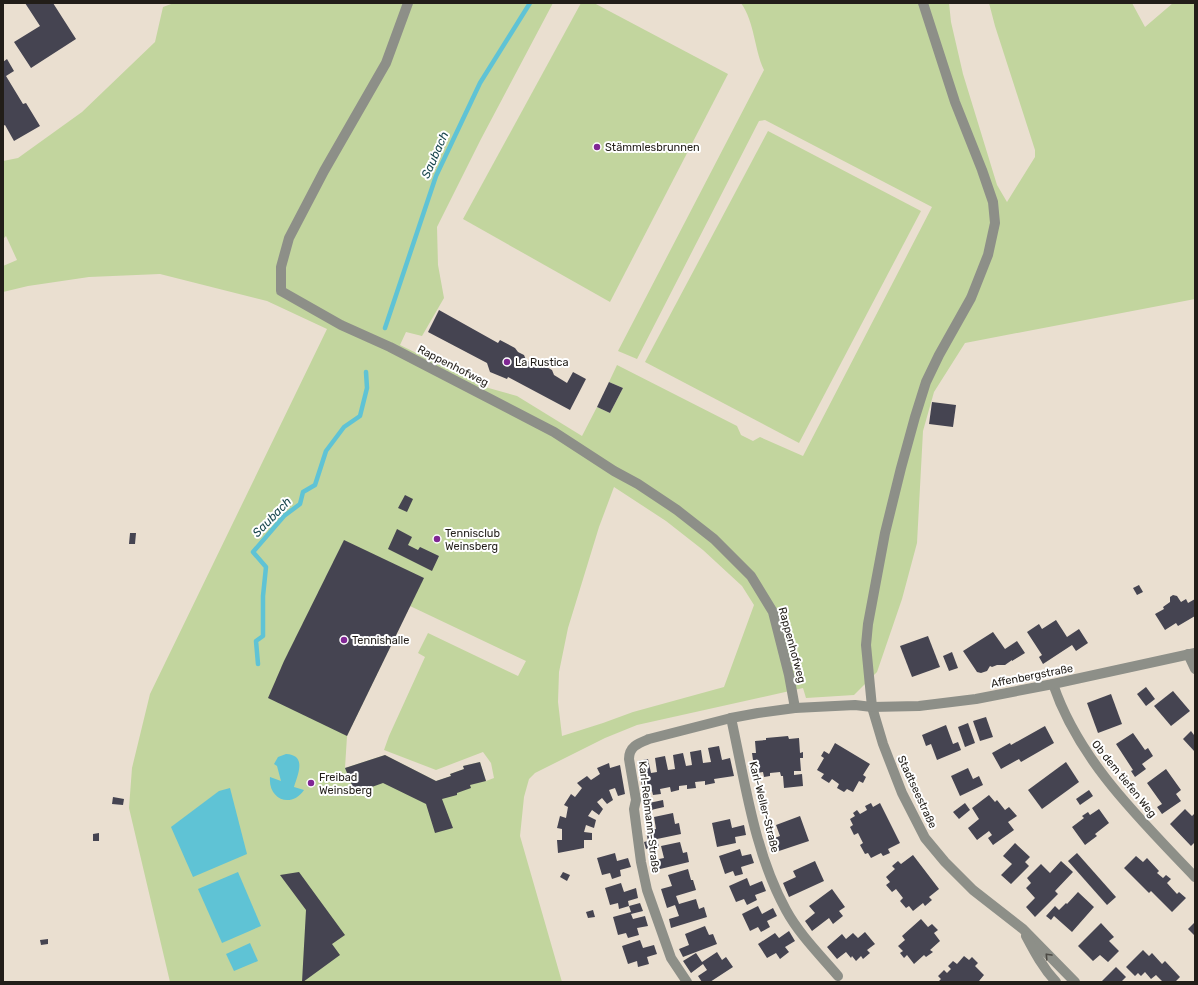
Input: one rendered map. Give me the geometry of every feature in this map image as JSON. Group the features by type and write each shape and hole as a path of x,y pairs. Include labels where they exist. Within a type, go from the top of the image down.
{"street":[{"name":"Rappenhofweg","path":"408,3 386,63 324,171 289,238 281,267 281,291 341,326 390,348 554,432 614,471 638,484 677,510 714,538 752,576 773,612 789,674 795,708"},
{"name":"Stadtseestraße","path":"924,3 955,102 993,202 995,223 988,255 971,298 926,382 915,417 885,532 868,624 866,645 872,707 882,744 902,793 925,838 945,862 973,890 1023,929 1075,982"},
{"name":"Affenbergstraße","path":"872,707 926,705 976,699 1192,654"},
{"path":"1192,654 1195,669"},
{"name":"Ob dem tiefen Weg","path":"1053,684 1059,703 1073,731 1093,763 1140,819 1195,877"},
{"name":"Karl-Rebmann-Straße","path":"687,982 671,958 647,890 641,862 634,809 636,800 629,754 631,749 637,744 649,739 731,718 758,713 795,708 855,705 872,707"},
{"name":"Karl-Weller-Straße","path":"731,718 760,847 774,884 786,910 799,930 810,945 838,976"},
{"name":"Stadtseestraße","path":"1023,929 1042,966 1056,982"}],"green space":[{"path":"174,3 553,3 481,139 437,227 438,265 444,298 422,336 406,332 400,345 485,387 517,396 582,436 597,407 610,413 623,388 609,382 617,365 737,426 741,435 753,441 760,437 803,456 932,207 765,120 759,121 637,359 618,351 764,70 758,53 752,27 746,11 741,3 949,3 951,22 963,74 997,185 1007,202 1035,157 1035,150 989,3 1132,3 1145,27 1173,3 1195,3 1195,299 965,343 934,392 923,431 917,543 902,599 877,672 854,695 806,698 803,688 637,725 605,738 535,773 529,779 524,797 520,836 562,982 170,982 129,808 132,768 150,694 327,329 267,301 160,274 89,277 28,286 3,292 3,266 17,260 6,236 3,239 3,161 18,158 82,112 155,42 163,7","holes":["614,487 666,521 703,550 742,586 754,605 724,687 633,712 562,736 558,702 559,672 568,628 599,527","410,606 526,661 518,676 428,633 418,653 425,657 384,750 436,770 483,752 491,763 494,778 486,781 480,762 463,766 464,769 450,774 451,776 436,781 385,755 345,768 347,736"]},
{"name":"Stämmlesbrunnen","path":"581,3 594,3 728,74 610,302 463,219"},
{"path":"768,131 921,211 799,443 645,362"}],"water":[{"path":"286,754 293,755 299,761 299,771 294,787 304,790 299,796 287,800 276,796 270,785 270,777 281,781 277,766 274,764 278,757"},
{"path":"230,788 247,854 193,877 171,827 219,791"},
{"path":"238,872 261,926 222,943 198,889"},
{"path":"250,943 258,961 234,971 226,954"}],"building":[{"path":"25,3 53,3 76,39 31,68 14,42 40,26"},
{"path":"7,59 14,71 6,76 23,104 26,103 40,126 14,141 5,125 3,126 3,62"},
{"name":"La Rustica","path":"439,310 498,343 500,340 515,348 518,352 524,355 526,360 539,367 543,365 552,370 554,375 567,383 573,372 586,379 570,410 508,377 507,379 490,372 487,363 428,332"},
{"path":"609,382 623,388 610,413 597,407"},
{"path":"932,402 956,405 953,427 929,424"},
{"path":"405,495 413,499 407,512 398,508"},
{"path":"397,529 412,537 408,545 418,550 420,547 439,556 432,571 388,549"},
{"path":"130,533 136,533 135,544 129,544"},
{"name":"Tennishalle","path":"344,540 424,578 347,736 268,698 284,661"},
{"path":"1139,585 1143,592 1137,595 1133,588"},
{"path":"1173,595 1177,596 1181,602 1186,599 1188,603 1195,599 1195,616 1178,626 1176,623 1165,630 1155,614 1164,609 1163,607 1170,602 1170,597"},
{"path":"1056,620 1067,637 1079,629 1088,643 1076,651 1072,645 1043,664 1039,657 1042,655 1027,632 1039,624 1042,629"},
{"path":"993,632 1005,649 1017,641 1025,653 1005,665 990,666 987,671 981,673 977,672 963,651"},
{"path":"928,636 940,667 912,677 900,646"},
{"path":"952,652 958,668 949,671 943,656"},
{"path":"1146,687 1155,699 1146,706 1137,694"},
{"path":"1173,691 1190,711 1171,726 1154,706"},
{"path":"1111,694 1122,724 1098,733 1087,703"},
{"path":"986,717 993,737 980,741 973,721"},
{"path":"968,723 975,743 965,747 958,727"},
{"path":"946,725 953,744 958,742 961,750 937,760 931,744 926,746 922,735"},
{"path":"1045,726 1054,743 1021,762 1019,759 1001,769 992,753 1010,743 1011,745"},
{"path":"1191,731 1194,735 1195,734 1195,752 1183,739"},
{"path":"1133,733 1145,750 1148,748 1153,756 1142,764 1146,769 1135,777 1131,771 1133,770 1116,744"},
{"path":"788,736 789,739 799,738 800,753 803,752 803,758 800,758 801,771 794,771 794,775 802,774 803,786 784,788 783,776 781,776 780,772 770,773 770,776 764,777 763,772 757,773 756,760 753,760 752,753 756,753 755,741 766,740 766,738"},
{"path":"835,743 870,764 863,775 866,777 863,783 859,781 853,792 847,789 844,792 837,788 839,784 832,779 829,783 821,778 824,774 817,770 824,758 821,756 824,751 829,754"},
{"path":"719,746 722,760 730,758 734,776 714,779 715,783 705,785 705,781 695,782 696,788 687,789 687,785 679,786 679,790 671,792 670,787 660,789 661,794 653,795 652,791 643,793 638,761 648,759 651,773 657,772 655,758 665,756 668,770 675,769 673,755 683,753 686,766 692,765 690,752 701,750 703,763 711,762 708,748"},
{"path":"385,755 436,781 451,776 450,774 464,769 463,766 480,762 486,781 470,785 471,788 457,793 457,795 442,799 453,828 435,833 426,804 383,783 355,793 345,768"},
{"path":"1066,762 1079,782 1042,809 1028,790"},
{"path":"609,763 610,768 620,765 625,794 618,796 615,788 609,790 613,800 607,804 602,798 597,802 603,809 599,815 592,810 588,816 596,820 594,828 586,825 584,832 592,833 592,840 584,840 584,848 558,853 557,840 562,840 562,829 557,828 560,816 566,818 568,807 564,805 571,794 575,797 582,788 577,783 587,776 591,780 600,774 597,768"},
{"path":"968,768 973,779 979,776 983,785 960,796 951,776"},
{"path":"1166,769 1181,790 1176,794 1181,801 1162,814 1157,807 1162,804 1147,783"},
{"path":"1089,790 1093,796 1080,805 1076,799"},
{"path":"989,795 995,802 997,800 1005,810 1009,807 1017,816 1008,822 1014,830 993,845 988,838 992,835 989,831 977,840 968,828 979,819 972,808"},
{"path":"113,797 124,799 123,805 112,804"},
{"path":"663,800 664,807 651,810 649,803"},
{"path":"871,803 873,807 880,803 900,843 888,849 890,853 883,856 881,853 871,858 868,853 865,854 860,845 863,843 858,833 854,835 850,827 853,825 850,819 855,816 853,813 857,810 860,814 867,810 865,806"},
{"path":"965,803 970,810 959,819 953,812"},
{"path":"1099,809 1109,823 1095,834 1097,836 1085,845 1072,827 1084,818 1082,816 1088,812 1090,815"},
{"path":"1185,809 1192,816 1195,813 1195,842 1191,846 1170,824"},
{"path":"673,813 675,824 679,823 681,834 657,839 659,847 646,849 644,842 648,841 646,831 656,829 654,817"},
{"path":"800,816 809,841 773,853 769,840 780,836 776,825"},
{"path":"730,819 732,828 744,825 746,835 735,837 736,843 717,847 712,823"},
{"path":"99,833 99,841 93,841 93,834"},
{"path":"680,842 683,853 687,852 689,862 656,870 654,860 664,858 661,846"},
{"path":"1015,843 1030,857 1025,862 1029,866 1011,884 1001,875 1012,864 1003,856"},
{"path":"740,849 742,856 751,854 754,863 741,867 743,874 735,876 733,871 725,874 719,856"},
{"path":"615,853 617,861 628,858 631,867 620,870 621,876 612,879 610,873 602,875 597,858"},
{"path":"1077,853 1116,897 1107,905 1068,861"},
{"path":"913,855 939,889 929,897 932,900 925,906 923,903 913,911 909,906 906,908 900,901 903,898 896,889 892,892 886,885 890,882 886,877 895,869 892,866 898,861 901,864"},
{"path":"1136,856 1143,862 1147,858 1159,871 1157,873 1163,878 1166,875 1171,879 1167,883 1177,894 1179,892 1186,898 1172,912 1151,891 1149,893 1124,868"},
{"path":"815,861 824,881 789,897 783,883 796,877 793,871"},
{"path":"1061,861 1073,872 1055,891 1058,894 1035,917 1026,907 1035,898 1026,888 1031,883 1027,878 1041,864 1050,873"},
{"path":"688,869 696,890 676,896 679,904 696,899 699,909 704,907 707,917 671,928 669,919 679,916 675,905 667,908 661,889 672,886 668,875"},
{"path":"299,872 345,935 332,944 340,955 303,982 306,910 280,875"},
{"path":"563,872 570,875 567,881 560,877"},
{"path":"747,878 750,886 762,881 766,891 755,895 757,900 747,905 744,899 736,902 729,886"},
{"path":"621,883 624,892 636,888 638,898 628,901 629,906 619,909 618,903 610,905 605,888"},
{"path":"832,889 845,907 839,911 843,916 833,924 829,918 812,931 805,921 815,913 809,906"},
{"path":"1078,892 1094,907 1072,932 1054,916 1051,920 1046,916 1055,906 1059,910 1066,903 1067,904"},
{"path":"640,903 643,911 631,914 633,919 645,916 648,926 637,928 639,935 628,938 626,933 618,935 613,917 631,912 629,906"},
{"path":"758,906 762,914 773,908 777,916 767,921 770,927 761,932 758,927 750,931 742,914"},
{"path":"593,910 595,917 588,918 586,912"},
{"path":"921,919 928,927 932,924 938,930 934,933 940,941 930,950 933,952 926,957 924,955 914,964 907,955 904,958 900,953 903,951 898,946 905,940 902,936"},
{"path":"1195,922 1195,936 1188,929"},
{"path":"1101,923 1114,937 1109,941 1119,951 1108,962 1100,955 1093,961 1078,946"},
{"path":"705,926 709,935 713,934 717,944 683,957 679,949 689,945 685,934"},
{"path":"789,931 795,941 785,947 789,952 780,959 776,953 767,958 758,944 775,933 779,938"},
{"path":"865,932 875,944 867,950 870,953 863,959 861,956 856,961 846,952 837,959 827,947 842,934 846,939 853,933 858,938"},
{"path":"48,939 48,944 41,945 40,940"},
{"path":"640,940 643,948 654,945 657,954 647,957 649,964 638,967 637,961 628,964 622,946"},
{"path":"1143,950 1149,956 1152,953 1162,964 1165,961 1180,977 1175,982 1163,982 1156,975 1151,979 1145,972 1141,976 1138,973 1135,976 1126,967"},
{"path":"717,952 722,960 726,957 733,967 710,982 702,982 698,976 707,970 703,964 691,973 683,961 696,953 702,962"},
{"path":"964,956 969,960 972,957 978,963 975,966 984,975 979,981 980,982 938,982 941,979 938,976 944,970 947,973 951,969 948,966 953,961 957,964"},
{"path":"1116,967 1126,977 1121,982 1102,981"}],"waterway":[{"name":"Saubach","path":"385,328 436,176 480,83 530,3"},
{"name":"Saubach","path":"258,664 256,641 263,636 263,596 266,567 253,552 284,516 300,504 303,492 315,485 326,451 344,427 360,416 367,388 366,372"}],"place":[{"name":"Stämmlesbrunnen","path":"597,147"},
{"name":"La Rustica","path":"507,362"},
{"name":"Tennisclub Weinsberg","path":"437,539"},
{"name":"Tennishalle","path":"344,640"},
{"name":"Freibad Weinsberg","path":"311,783"}]}
